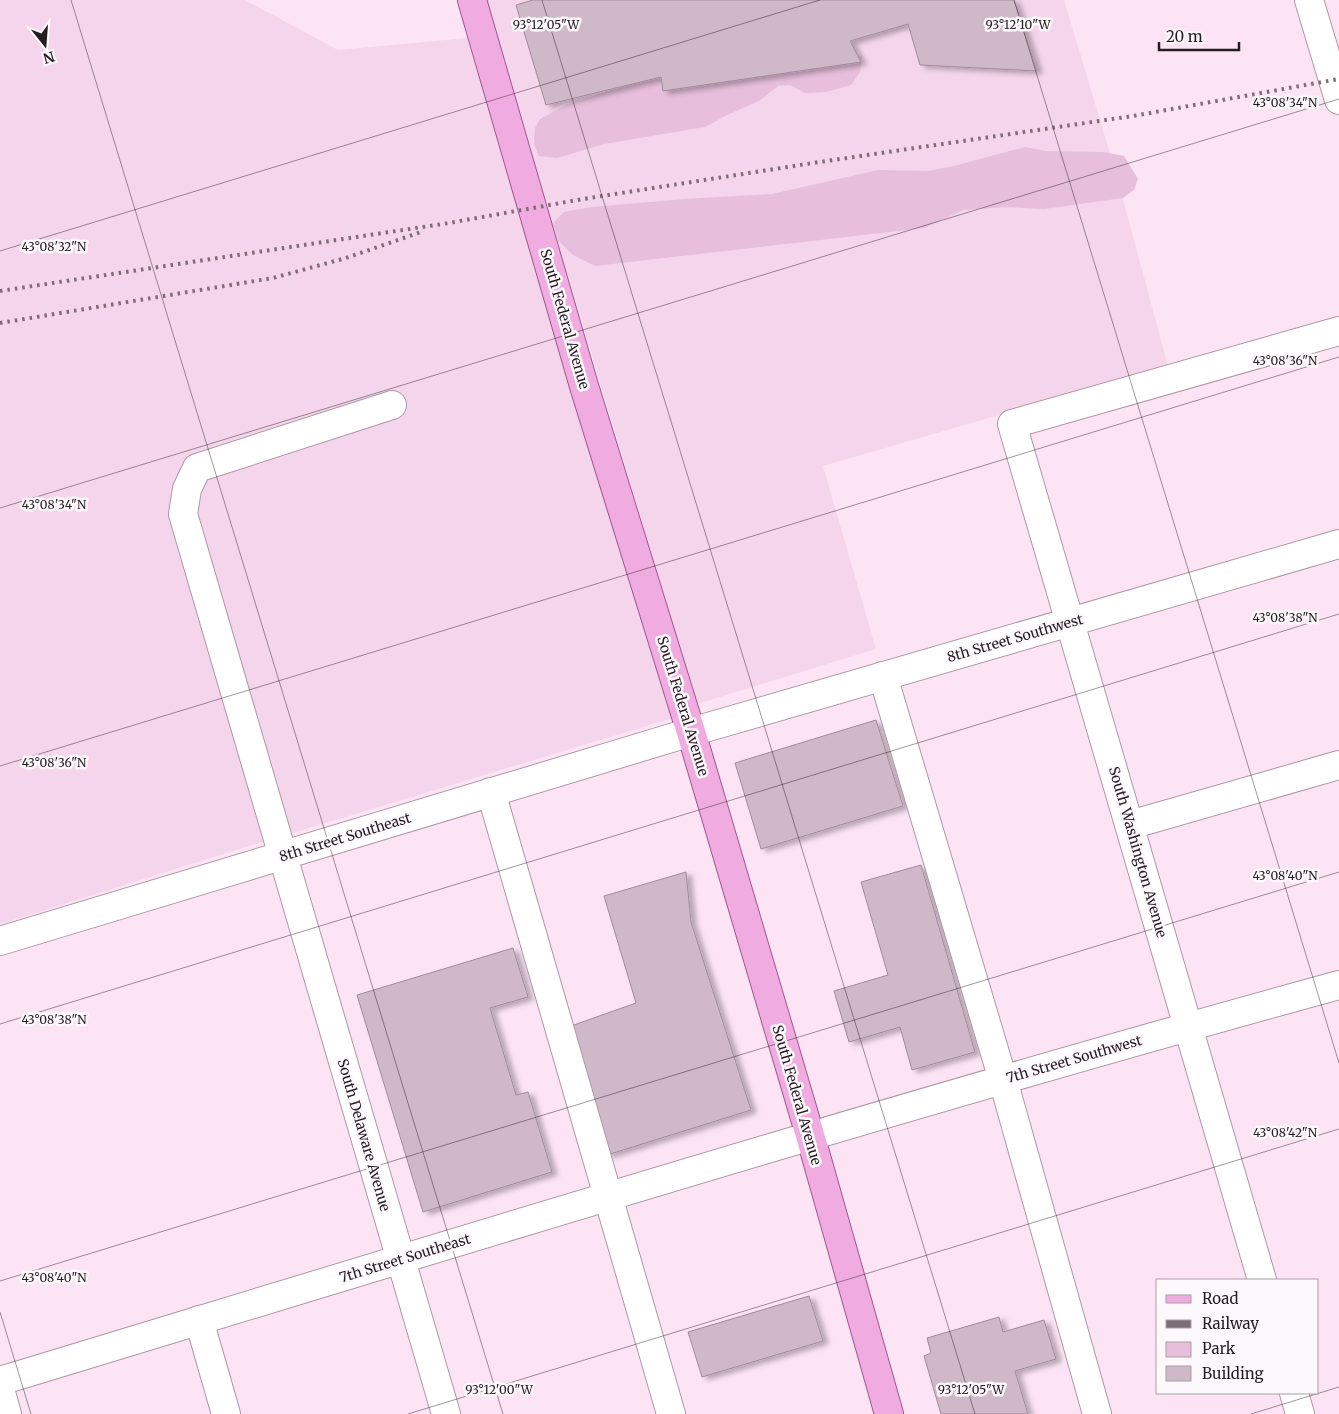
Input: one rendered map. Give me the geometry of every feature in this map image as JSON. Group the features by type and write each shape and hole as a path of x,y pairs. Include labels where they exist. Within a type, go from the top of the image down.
{"main road":[{"name":"South Federal Avenue","path":"472,0 582,377 691,732 810,1135 889,1414"}],"street":[{"path":"1309,0 1339,100"},
{"name":"South Washington Avenue","path":"1262,1279 1012,424 1339,331"},
{"name":"South Delaware Avenue","path":"392,405 197,468 187,489 183,514 446,1414"},
{"name":"8th Street Southwest","path":"691,732 1339,544"},
{"path":"883,676 1003,1080 1097,1414"},
{"name":"8th Street Southeast","path":"0,941 691,732"},
{"path":"1130,825 1339,765"},
{"path":"490,792 671,1414"},
{"name":"7th Street Southwest","path":"810,1135 1339,985"},
{"name":"7th Street Southeast","path":"0,1381 810,1135"},
{"path":"199,1320 226,1414"},
{"path":"0,1389 7,1414"},
{"path":"1294,1394 1300,1414"}],"shaded area":[{"path":"0,0 245,0 338,50 467,38 673,718 233,851 0,924"},
{"path":"485,0 1064,0 1115,170 1168,366 823,466 876,649 697,704"}],"green space":[{"path":"852,53 862,57 860,72 851,85 826,92 805,93 790,85 778,86 759,101 705,127 604,144 557,158 539,156 534,144 535,128 540,119 568,104 627,85 671,75"},
{"path":"1025,147 1045,151 1103,152 1124,156 1138,179 1134,190 1123,198 1044,209 1008,207 963,210 924,228 595,266 573,255 558,240 553,223 564,212 592,207 772,194 878,170 928,171"}],"building":[{"path":"533,0 1014,0 1037,71 920,65 908,24 850,41 861,62 663,91 661,77 546,105 516,5"},
{"path":"876,720 903,806 761,849 735,763"},
{"path":"921,865 975,1052 912,1070 900,1027 849,1042 834,991 888,975 861,882"},
{"path":"686,872 691,922 751,1110 607,1155 571,1026 636,1003 604,896"},
{"path":"513,948 528,997 490,1008 516,1095 528,1092 552,1172 423,1212 357,995"},
{"path":"809,1296 823,1341 702,1377 688,1332"},
{"path":"999,1317 1003,1332 1044,1320 1056,1359 1015,1371 1028,1414 941,1414 924,1356 931,1353 927,1338"}],"railway":[{"path":"0,291 449,223 583,199 813,163 1133,116 1339,79"},
{"path":"0,323 273,278 346,258 424,231"}]}
